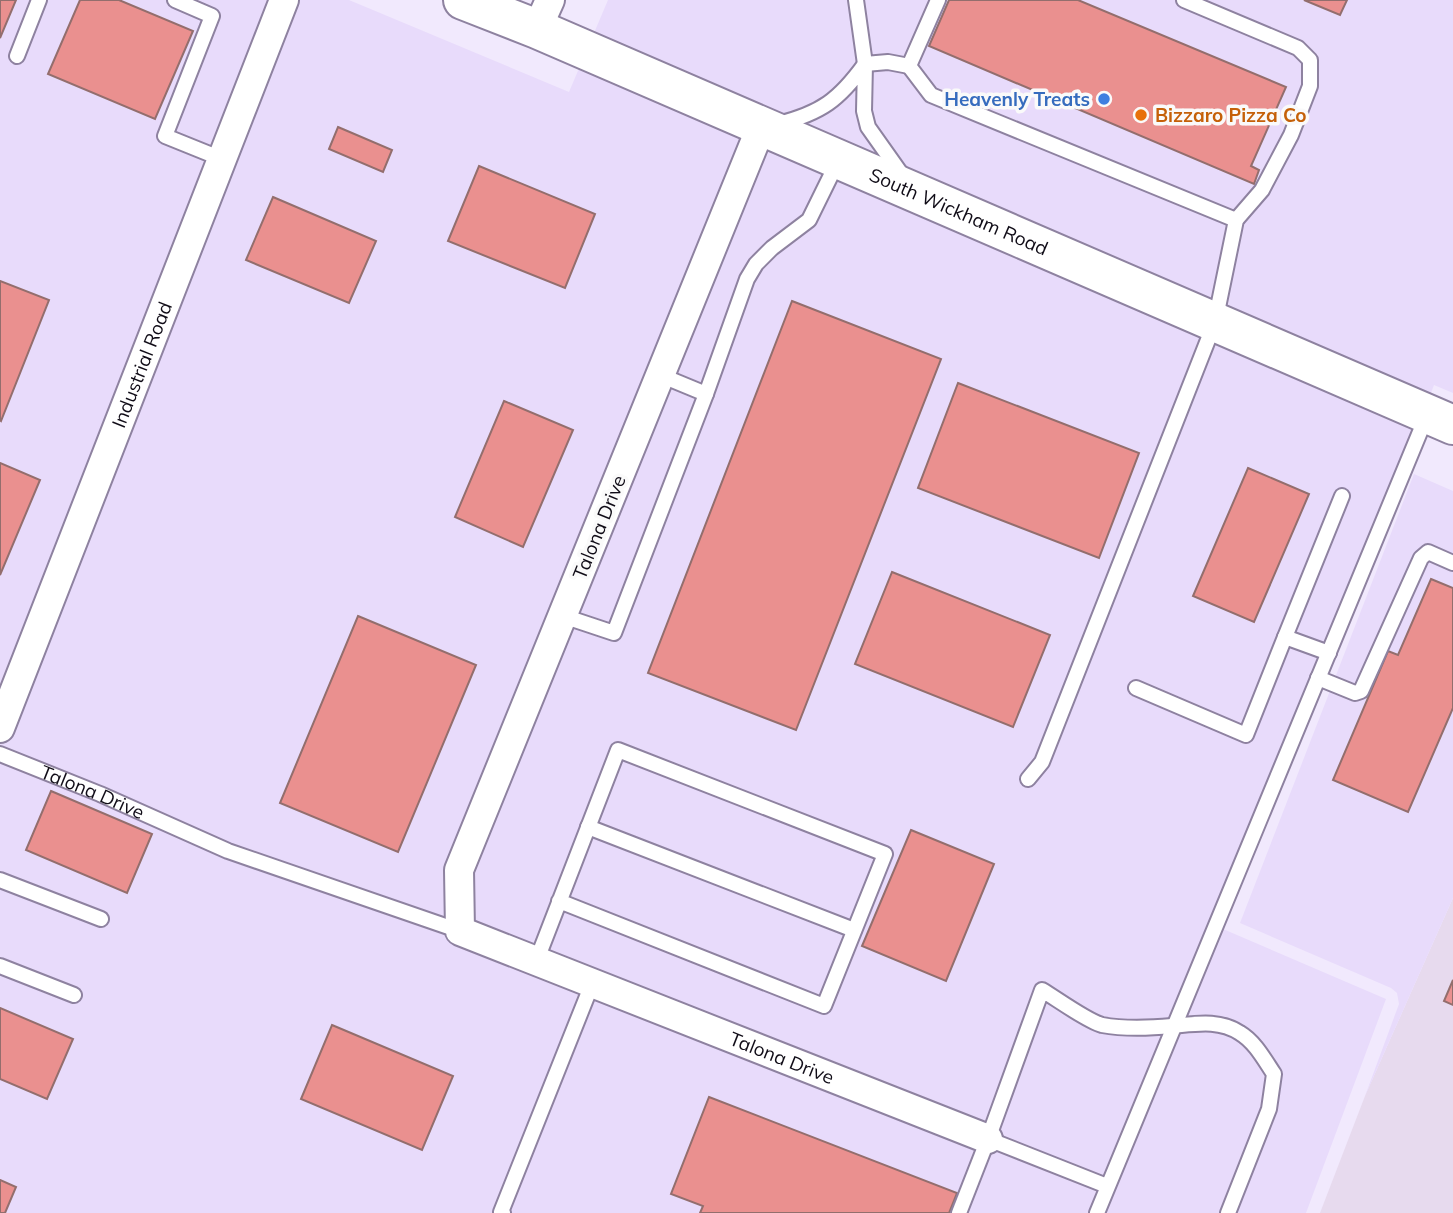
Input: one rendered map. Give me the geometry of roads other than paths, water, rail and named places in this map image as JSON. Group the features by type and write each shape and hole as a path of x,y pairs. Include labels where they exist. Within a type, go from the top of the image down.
{"main road":[{"name":"South Wickham Road","path":"463,0 543,15 761,127 1441,419"}],"street":[{"name":"Industrial Road","path":"0,728 285,0"},
{"name":"Talona Drive","path":"761,127 459,870 460,931 988,1139"}],"lane":[{"path":"17,56 39,0"},
{"path":"175,0 212,16 165,136 222,159"},
{"path":"856,0 866,64 864,111 868,127 915,193"},
{"path":"909,66 938,0"},
{"path":"1028,779 1042,762 1215,322 1236,220 1262,190 1291,135 1310,86 1310,60 1298,48 1184,0"},
{"path":"761,127 802,118 826,106 848,88 866,64 888,62 909,66 931,95 1236,220"},
{"path":"562,616 614,633 747,279 755,264 809,220 839,160"},
{"path":"660,375 706,394"},
{"path":"1097,1213 1318,678 1441,419"},
{"path":"1136,688 1246,735 1342,496"},
{"path":"1318,678 1355,693 1362,691 1421,558 1428,552 1453,563"},
{"path":"1285,636 1329,653"},
{"path":"536,962 559,901 618,750 885,854 824,1006 559,901"},
{"name":"Talona Drive","path":"0,754 100,794 228,851 460,931"},
{"path":"588,827 854,930"},
{"path":"0,880 101,919"},
{"path":"0,966 74,995"},
{"path":"503,1213 501,1212 592,984"},
{"path":"959,1213 1042,990 1100,1024 1123,1027 1174,1026 1195,1022 1217,1024 1239,1032 1259,1051 1274,1074 1269,1109 1228,1213"},
{"path":"988,1139 1107,1186"}],"place":[{"name":"Heavenly Treats","path":"1104,99"},
{"name":"Bizzaro Pizza Co","path":"1141,115"}]}
